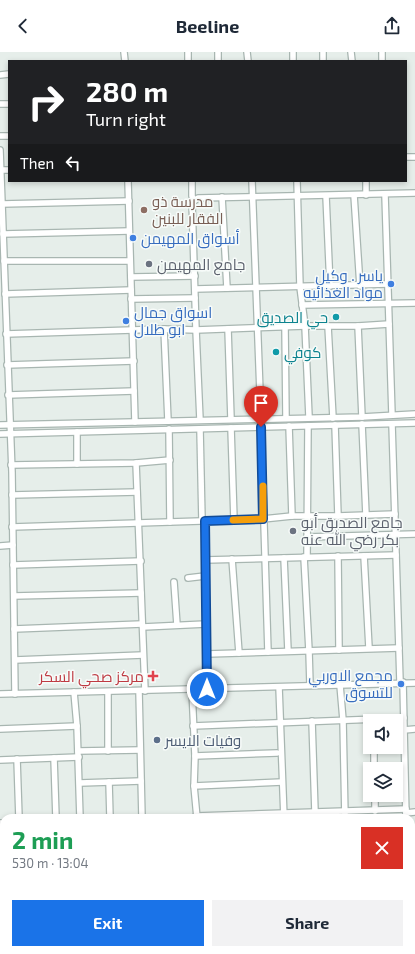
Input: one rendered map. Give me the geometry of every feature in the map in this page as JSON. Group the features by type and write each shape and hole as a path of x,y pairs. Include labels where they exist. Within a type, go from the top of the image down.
{"street":[{"path":"0,150 5,294 3,314 6,334 12,495 15,694"},
{"path":"128,182 135,422"},
{"path":"192,182 192,196 194,201"},
{"path":"252,182 261,419"},
{"path":"297,182 300,286 305,326 309,418"},
{"path":"366,182 366,195"},
{"path":"200,420 192,202 198,198 222,197 252,198 415,193"},
{"path":"385,194 392,415"},
{"path":"354,195 360,286"},
{"path":"326,196 330,286"},
{"path":"222,197 227,288"},
{"path":"2,204 129,201"},
{"path":"3,234 129,231"},
{"path":"4,260 130,261"},
{"path":"131,277 195,276"},
{"path":"195,289 360,286 388,284"},
{"path":"5,294 131,290"},
{"path":"131,300 195,298"},
{"path":"302,305 415,304"},
{"path":"6,334 389,324"},
{"path":"285,326 286,418"},
{"path":"328,326 333,418"},
{"path":"358,326 362,417"},
{"path":"164,329 168,421"},
{"path":"228,329 231,419"},
{"path":"7,365 134,361"},
{"path":"8,395 134,391"},
{"path":"0,426 272,418 333,418 415,414"},
{"path":"272,418 272,427"},
{"path":"0,434 415,423"},
{"path":"362,424 366,515"},
{"path":"392,424 399,648 404,718 406,813"},
{"path":"335,425 338,516"},
{"path":"289,426 292,516"},
{"path":"308,426 307,537 305,557 310,685"},
{"path":"261,427 268,652"},
{"path":"232,428 234,520"},
{"path":"168,429 170,460 170,522"},
{"path":"200,429 206,576 207,689"},
{"path":"77,432 77,464"},
{"path":"11,465 136,463 170,460"},
{"path":"136,463 145,691"},
{"path":"12,495 138,492"},
{"path":"12,527 263,519 292,516 395,514"},
{"path":"307,537 415,534"},
{"path":"0,546 13,545"},
{"path":"205,560 266,560 305,557 396,555"},
{"path":"338,556 339,650"},
{"path":"364,556 369,648"},
{"path":"284,558 288,651"},
{"path":"232,559 239,653"},
{"path":"13,565 141,561"},
{"path":"188,578 206,576"},
{"path":"174,582 177,626"},
{"path":"14,596 141,593"},
{"path":"14,629 177,626 206,624"},
{"path":"207,654 399,648"},
{"path":"15,660 143,655"},
{"path":"0,694 192,690 402,682 415,683"},
{"path":"340,685 343,720 345,814"},
{"path":"279,687 284,814"},
{"path":"192,690 196,814"},
{"path":"139,691 142,814"},
{"path":"74,692 80,783 80,814"},
{"path":"108,692 108,751"},
{"path":"193,726 363,720"},
{"path":"312,721 315,812"},
{"path":"0,729 77,726"},
{"path":"404,730 415,729"},
{"path":"0,760 54,758 108,751 140,750"},
{"path":"195,756 277,753"},
{"path":"54,758 56,814"},
{"path":"17,759 19,814"},
{"path":"80,783 141,781"},
{"path":"109,782 110,814"},
{"path":"194,786 282,782"},
{"path":"375,802 376,810"},
{"path":"351,814 376,810 406,813 415,812"},
{"path":"294,814 315,812 335,814"}],"slow traffic":[{"path":"233,520 263,519 263,486"}],"place":[{"name":"مدرسة ذو الفقار للبنين","path":"144,210"},
{"name":"أسواق المهيمن","path":"133,238"},
{"name":"جامع المهيمن","path":"149,264"},
{"name":"ياسر . وكيل مواد الغذائيه","path":"391,284"},
{"name":"حي الصديق","path":"336,317"},
{"name":"اسواق جمال ابو طلال","path":"126,321"},
{"name":"كوفي","path":"276,352"},
{"name":"جامع الصديق أبو بكر رضي الله عنه","path":"293,531"},
{"name":"مركز صحي السكر","path":"153,676"},
{"name":"مجمع الاوربي للتسوق","path":"401,684"},
{"name":"وفيات الايسر","path":"157,740"}],"route":[{"path":"207,689 205,521 263,519 261,427"}]}
